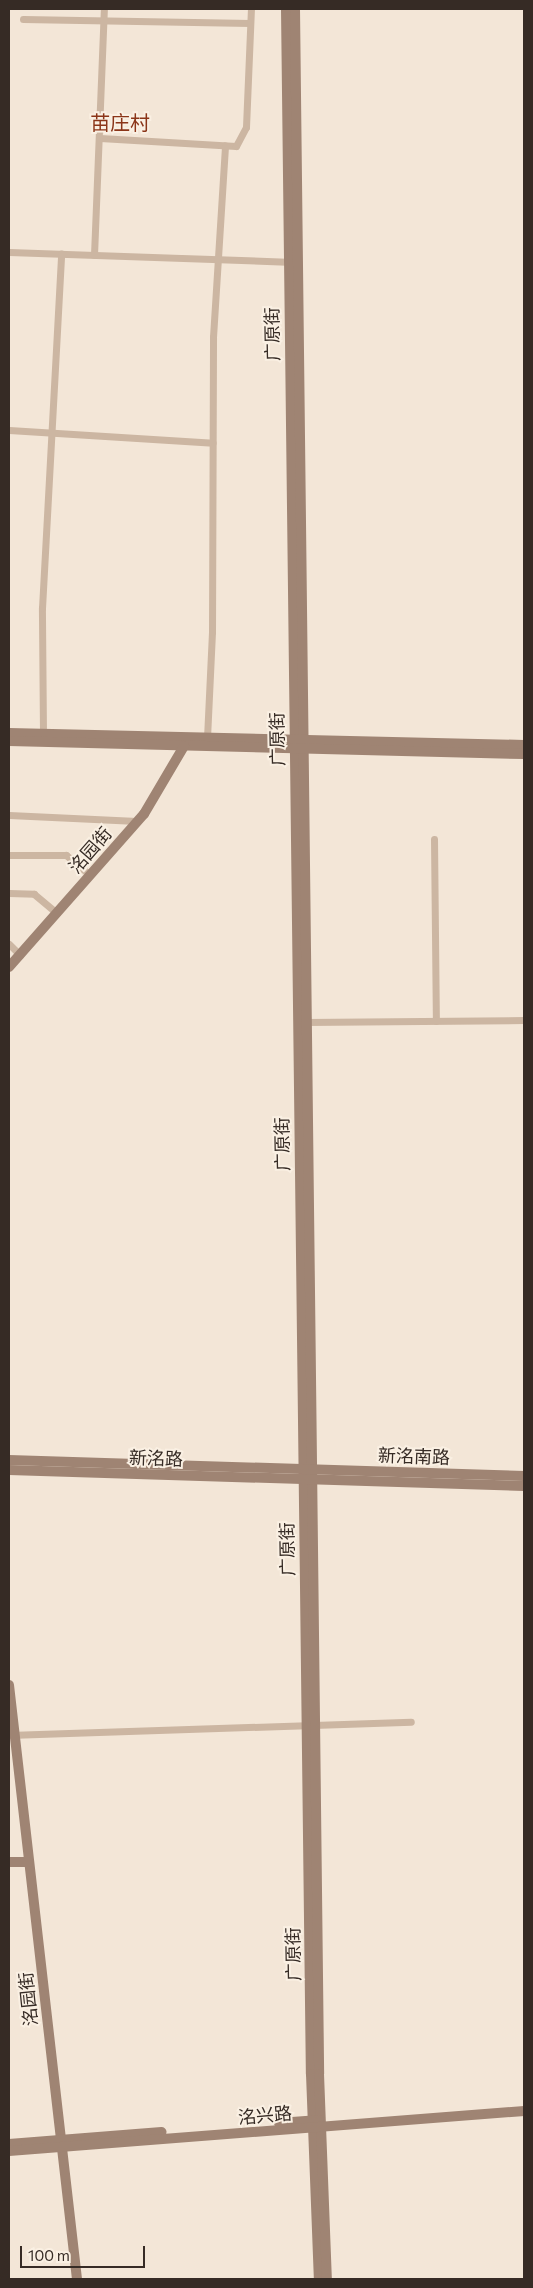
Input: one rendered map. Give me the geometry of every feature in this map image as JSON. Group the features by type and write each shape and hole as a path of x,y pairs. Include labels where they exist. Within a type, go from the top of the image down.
{"main road":[{"name":"广原街","path":"286,9 292,262 310,1723 319,2279"},
{"name":"广原街","path":"292,262 295,9"},
{"path":"9,733 207,738 524,754"},
{"path":"9,741 184,746 297,744 524,746"},
{"name":"广原街","path":"297,744 306,1022 307,1474"},
{"name":"洺园街","path":"9,967 137,821 168,777 184,746"},
{"name":"新洺路","path":"9,1460 307,1474"},
{"name":"新洺路","path":"9,1470 307,1474"},
{"name":"新洺南路","path":"307,1474 524,1476"},
{"name":"新洺南路","path":"307,1474 524,1486"},
{"name":"洺园街","path":"9,1685 12,1734 29,1862 77,2279"},
{"path":"9,1862 29,1862"},
{"name":"洺兴路","path":"316,2124 524,2104"},
{"name":"洺兴路","path":"9,2151 60,2144 316,2124 524,2111"},
{"name":"广原街","path":"316,2124 327,2279"},
{"name":"洺兴路","path":"9,2144 60,2144"}],"street":[{"path":"94,255 104,9"},
{"path":"100,138 236,146 244,133 251,9"},
{"path":"23,19 250,23"},
{"path":"207,738 212,632 212,443 216,260 225,145"},
{"path":"9,252 292,262"},
{"path":"43,734 42,608 60,254"},
{"path":"9,430 212,443"},
{"path":"9,815 137,821"},
{"path":"434,839 436,1021"},
{"path":"9,855 66,855 90,875"},
{"path":"9,893 34,894 56,913"},
{"path":"9,944 20,955"},
{"path":"306,1022 524,1020"},
{"path":"12,1734 310,1723 411,1722"}],"district":[{"name":"苗庄村","path":"120,122"}]}
